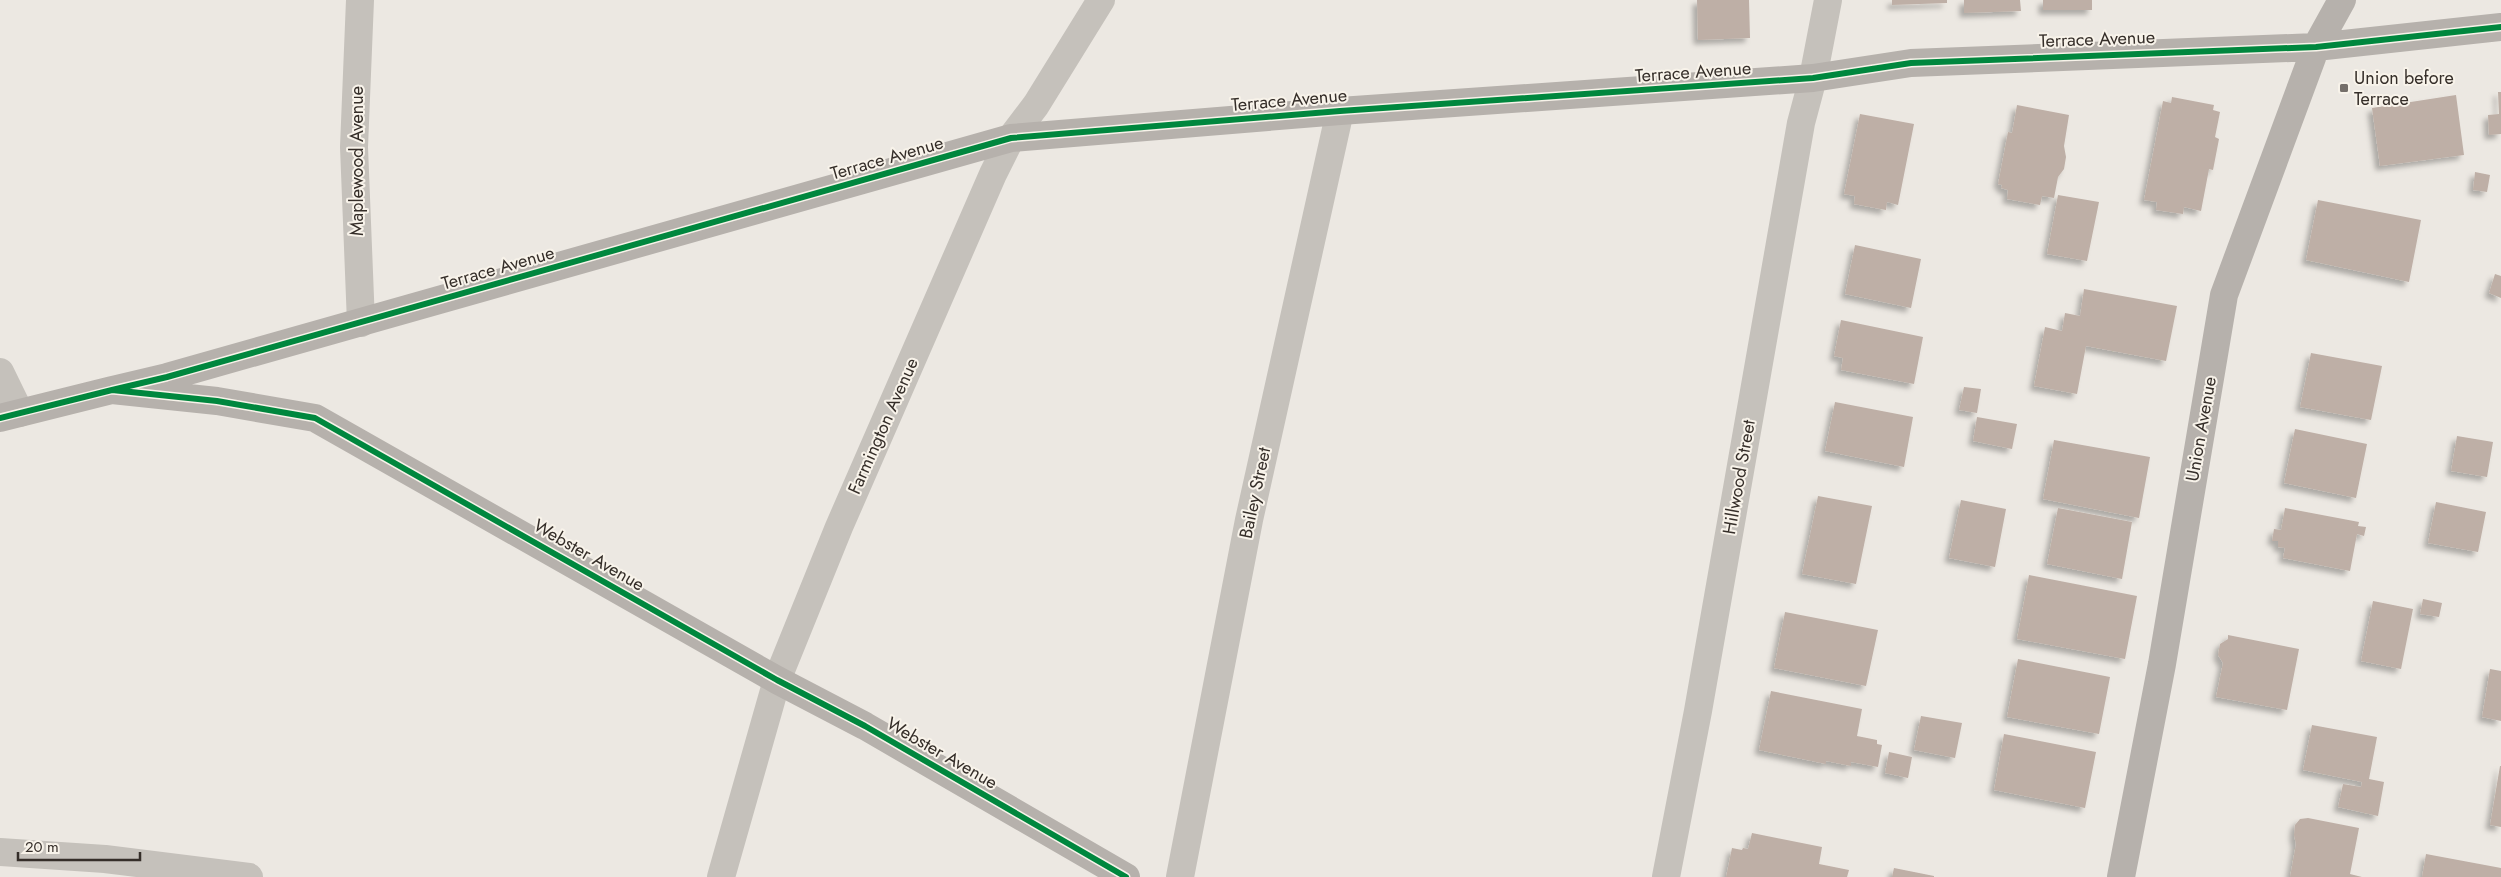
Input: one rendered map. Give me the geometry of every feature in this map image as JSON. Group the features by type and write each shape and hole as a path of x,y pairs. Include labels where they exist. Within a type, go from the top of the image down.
{"street":[{"name":"Maplewood Avenue","path":"360,0 354,147 361,323"},
{"name":"Farmington Avenue","path":"721,877 777,680 839,526 993,174 1011,138 1036,105 1101,0"},
{"name":"Hillwood Street","path":"1666,877 1699,702 1799,132 1813,78 1828,0"},
{"name":"Union Avenue","path":"2121,877 2162,664 2224,295 2316,47 2342,0"},
{"name":"Terrace Avenue","path":"112,390 168,377 361,323 1011,138 1340,111 1813,78 1911,63 2316,47 2501,28"},
{"name":"Bailey Street","path":"1180,877 1249,520 1340,111"},
{"path":"0,372 10,416"},
{"name":"Webster Avenue","path":"10,416 112,390 216,401 315,418 777,680 865,726 1126,877"},
{"path":"0,852 105,859 249,877"}],"building":[{"path":"1697,0 1749,0 1750,38 1698,40"},
{"path":"1892,0 1947,0 1947,3 1892,5"},
{"path":"1964,0 2020,0 2021,11 1964,13"},
{"path":"2043,0 2092,0 2092,10 2043,10"},
{"path":"2498,92 2501,92 2501,134 2489,135 2488,115 2499,114"},
{"path":"2456,95 2464,155 2380,166 2372,108"},
{"path":"2172,97 2214,105 2213,110 2220,112 2215,137 2219,139 2213,170 2209,169 2201,211 2184,207 2183,214 2156,210 2157,202 2144,200 2163,101 2171,103"},
{"path":"2017,105 2069,115 2064,146 2066,157 2064,169 2058,177 2054,198 2042,196 2040,205 2007,199 2008,190 2001,188 2002,185 1998,184 2008,132 2012,133"},
{"path":"1860,114 1914,124 1898,205 1887,202 1886,210 1854,204 1855,196 1844,194"},
{"path":"2475,172 2490,175 2487,192 2473,190"},
{"path":"2058,195 2099,202 2087,261 2047,254"},
{"path":"2318,200 2421,220 2409,282 2306,260"},
{"path":"1855,245 1921,259 1911,308 1845,294"},
{"path":"2495,274 2501,276 2501,298 2489,293"},
{"path":"2084,289 2177,306 2166,361 2086,346 2077,394 2034,386 2045,327 2062,331 2065,313 2080,316"},
{"path":"1841,320 1923,337 1914,384 1841,370 1843,358 1834,356"},
{"path":"2311,353 2382,366 2371,420 2300,407"},
{"path":"1964,387 1981,389 1977,413 1959,410"},
{"path":"1835,402 1913,417 1904,467 1825,451"},
{"path":"1977,417 2017,424 2012,449 1973,441"},
{"path":"2295,429 2367,444 2356,498 2284,483"},
{"path":"2457,436 2493,442 2487,477 2451,471"},
{"path":"2054,440 2150,457 2139,518 2043,499"},
{"path":"1818,496 1872,506 1856,584 1802,574"},
{"path":"1961,500 2006,509 1995,567 1949,558"},
{"path":"2436,502 2486,512 2478,552 2428,543"},
{"path":"2058,508 2132,522 2122,579 2047,564"},
{"path":"2285,508 2359,522 2358,526 2366,527 2364,536 2357,534 2350,571 2283,558 2285,548 2278,547 2278,541 2272,541 2274,529 2281,530"},
{"path":"2029,575 2137,596 2125,659 2017,639"},
{"path":"2423,599 2442,603 2439,617 2420,614"},
{"path":"2373,601 2413,609 2401,669 2361,661"},
{"path":"1785,612 1878,630 1866,686 1774,668"},
{"path":"2228,635 2299,649 2287,710 2216,697 2223,663 2218,655 2220,644 2228,639"},
{"path":"2018,659 2110,677 2099,734 2007,717"},
{"path":"2490,669 2501,671 2501,721 2482,717"},
{"path":"1771,691 1862,709 1857,736 1877,740 1877,744 1882,745 1878,767 1851,762 1851,766 1826,761 1826,764 1759,750"},
{"path":"1921,716 1962,723 1955,758 1914,750"},
{"path":"2312,725 2377,737 2369,779 2384,782 2378,816 2338,807 2343,784 2361,787 2362,782 2303,770"},
{"path":"2004,734 2096,752 2085,808 1994,790"},
{"path":"1889,752 1912,757 1908,778 1885,773"},
{"path":"2501,766 2501,827 2490,825"},
{"path":"2308,818 2359,828 2350,874 2362,877 2290,877 2296,844 2294,835 2295,825 2300,819"},
{"path":"1752,833 1822,847 1819,864 1849,870 1847,877 1726,877 1732,848 1748,849"},
{"path":"2426,854 2501,868 2501,877 2422,877"},
{"path":"1894,868 1934,876 1934,877 1892,877"}],"cycle path":[{"path":"112,390 167,377 1011,138 1340,111 1813,78 1911,63 2316,47 2501,27"},
{"path":"0,418 112,390 217,401 315,418 777,680 865,726 1126,877"}],"place":[{"name":"Union before Terrace","path":"2344,88"}]}
